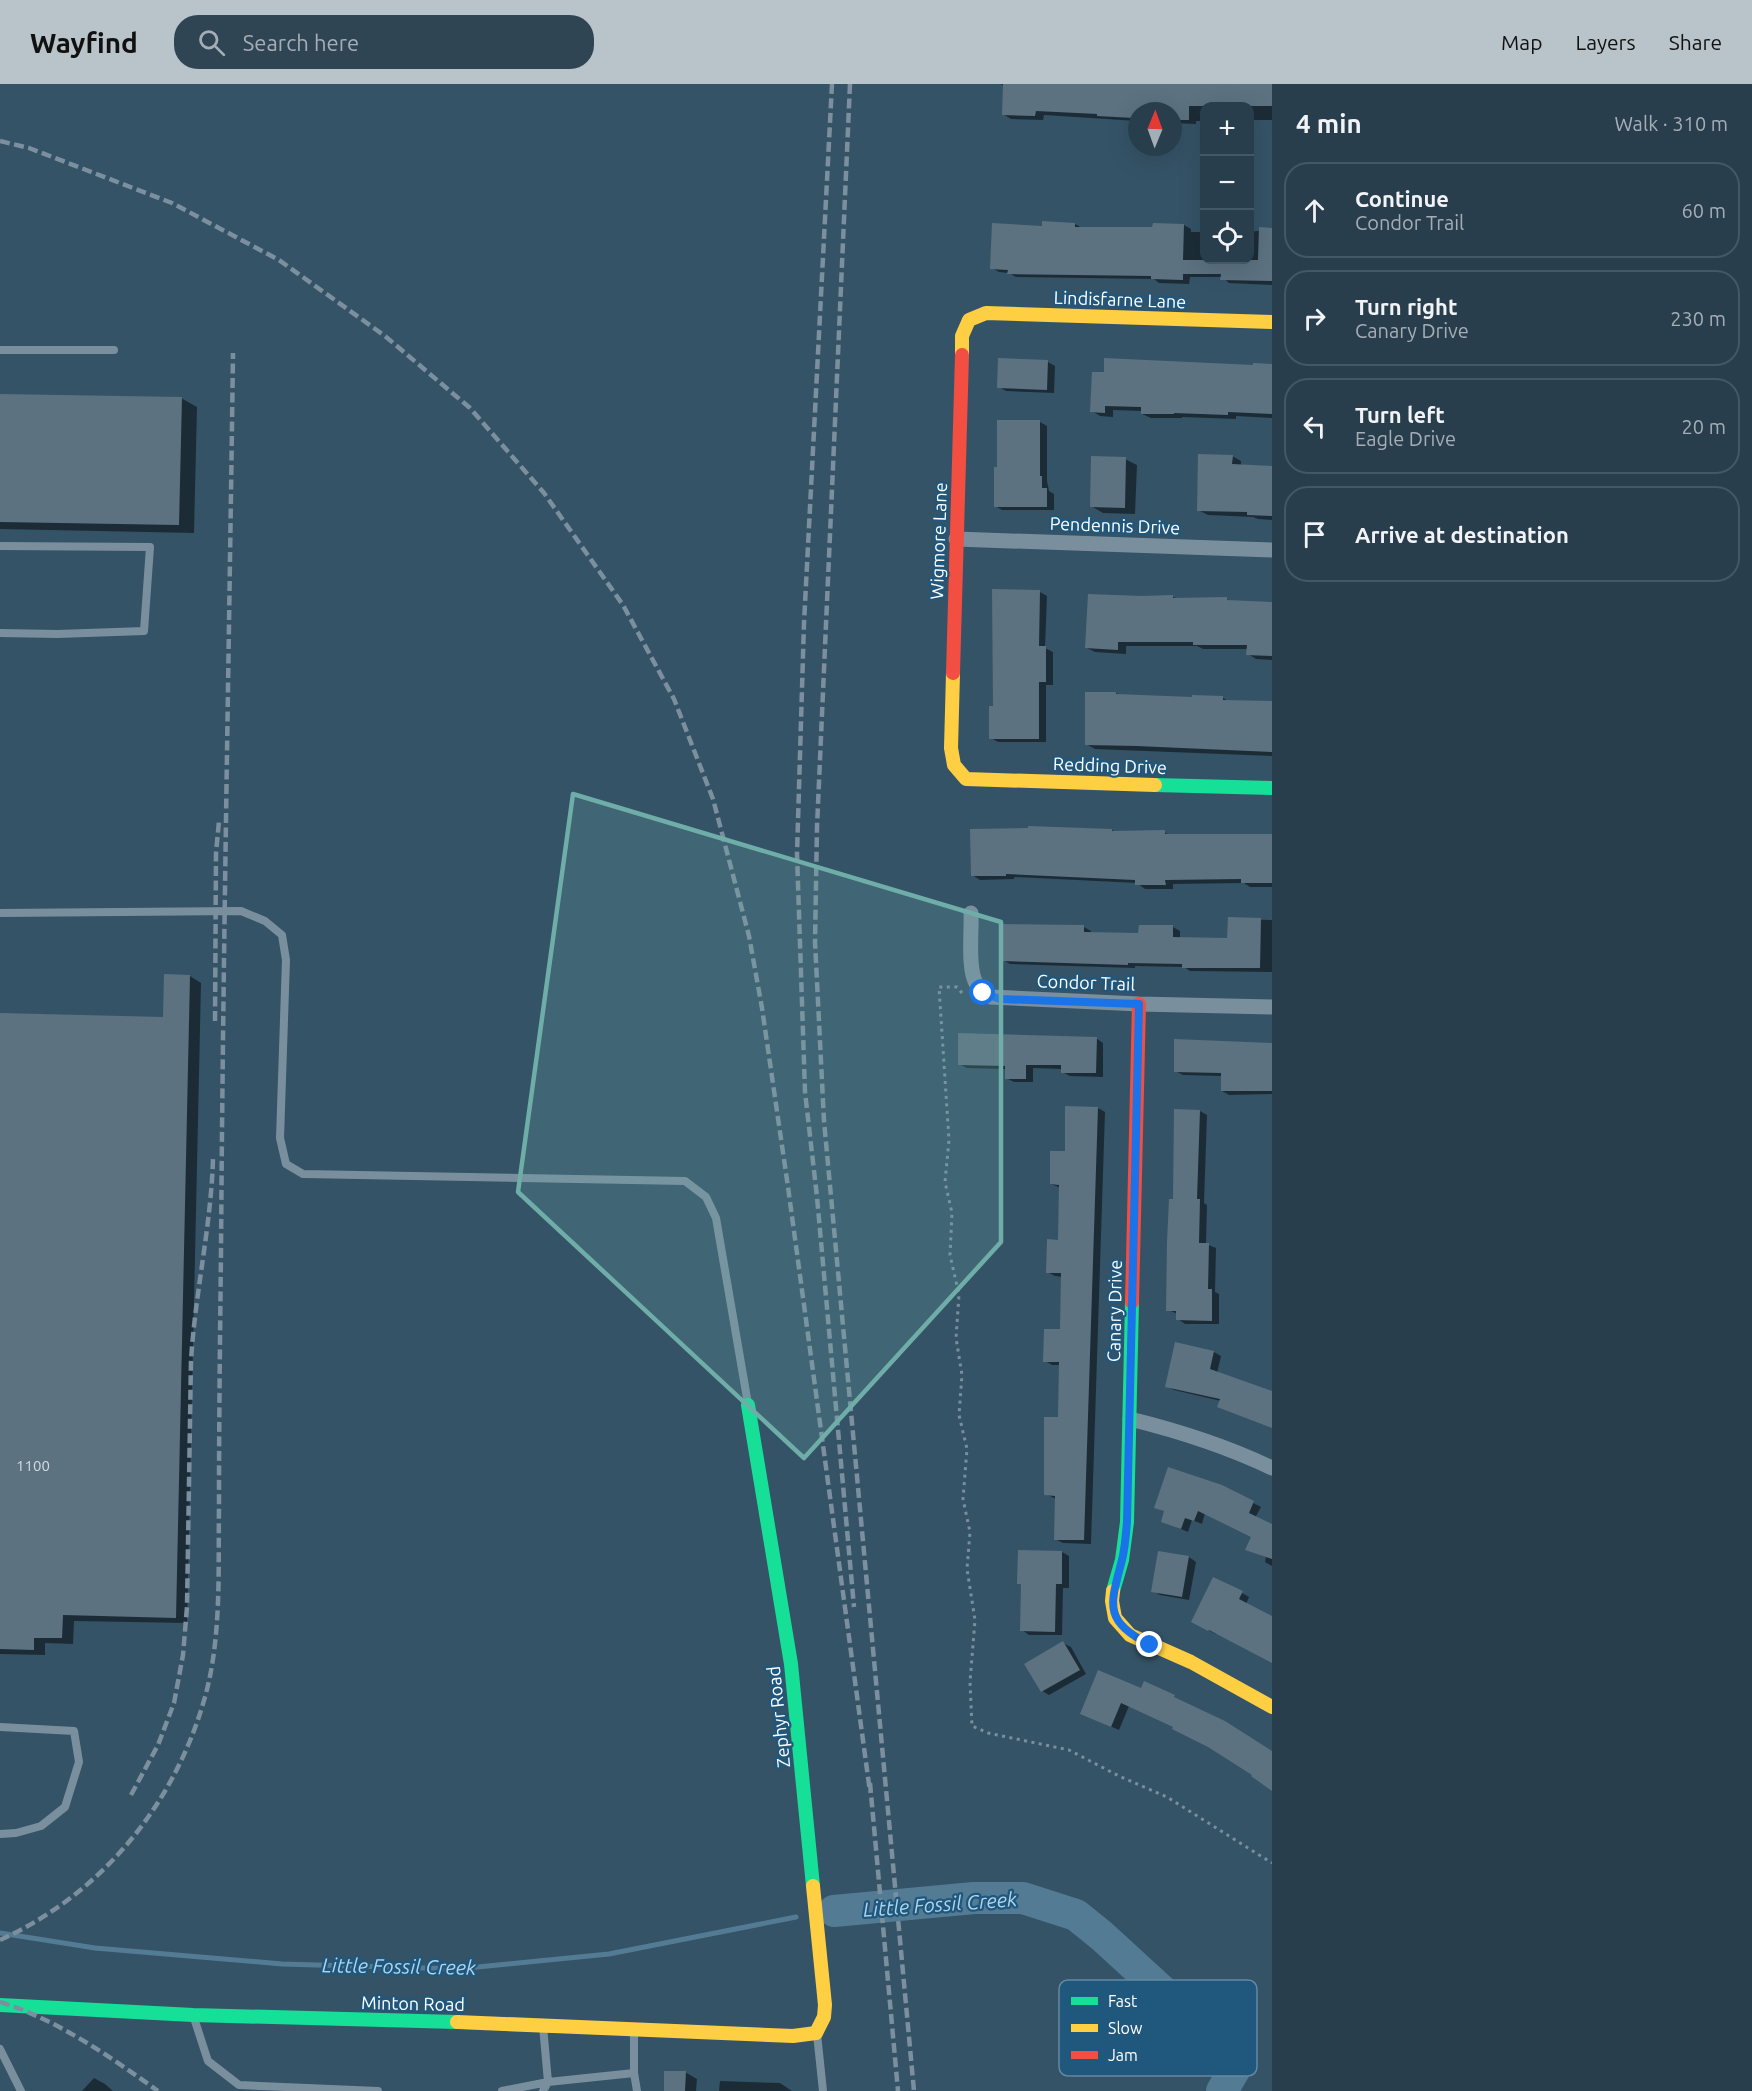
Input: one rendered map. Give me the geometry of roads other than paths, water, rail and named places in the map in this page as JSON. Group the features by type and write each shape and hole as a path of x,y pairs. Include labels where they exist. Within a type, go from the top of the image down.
{"street":[{"name":"Lindisfarne Lane","path":"969,320 986,312 1272,322"},
{"name":"Wigmore Lane","path":"954,765 951,748 962,336 969,320"},
{"name":"Pendennis Drive","path":"956,539 1272,550"},
{"name":"Redding Drive","path":"954,765 966,779 1272,788"},
{"name":"Condor Trail","path":"971,913 972,970 975,983 983,993 1000,999 1272,1007"},
{"name":"Canary Drive","path":"1139,1004 1127,1522 1122,1560 1115,1580 1112,1601 1115,1618 1130,1635 1191,1662 1272,1707"},
{"name":"Zephyr Road","path":"748,1405 791,1664 825,2005 818,2030"},
{"path":"1130,1419 1202,1439 1248,1456 1272,1468"},
{"name":"Minton Road","path":"0,2005 193,2015 543,2024 793,2036 818,2030"}],"lane":[{"path":"0,350 114,350"},
{"path":"0,546 150,547 144,631 58,634 0,633"},
{"path":"0,913 241,911 265,921 282,935 286,960 280,1138 286,1164 303,1174 685,1181 706,1197 716,1218 748,1405"},
{"path":"0,1726 74,1731 79,1762 65,1807 41,1827 0,1834"},
{"path":"193,2015 208,2061 239,2088 378,2091"},
{"path":"543,2024 548,2082 543,2091"},
{"path":"634,2028 634,2073 637,2091"},
{"path":"818,2030 823,2091"},
{"path":"0,2049 21,2091"},
{"path":"502,2091 548,2082 634,2073"}],"waterway":[{"name":"Little Fossil Creek","path":"834,1911 974,1898 1023,1898 1076,1915 1150,1980"},
{"name":"Little Fossil Creek","path":"0,1933 95,1948 282,1964 458,1969 609,1954 796,1917"},
{"name":"Little Fossil Creek","path":"1222,2091 1231,2076"}],"railway":[{"path":"832,84 804,623 797,854 805,1092 817,1197 854,1607"},
{"path":"850,84 817,827 815,942 824,1121 914,2091"},
{"path":"0,141 29,148 172,203 279,260 385,336 470,408 544,493 623,605 674,699 713,799 749,936 762,1008 870,1792"},
{"path":"0,1940 37,1921 71,1898 102,1871 130,1841 154,1809 175,1774 192,1736 205,1697 214,1650 219,1577 223,1028 233,353"},
{"path":"215,1021 216,853 219,821"},
{"path":"131,1795 158,1745 174,1703 183,1655 187,1607 191,1361 213,1159"},
{"path":"870,1783 898,2091"},
{"path":"0,2002 63,2029 102,2052 158,2091"}]}
